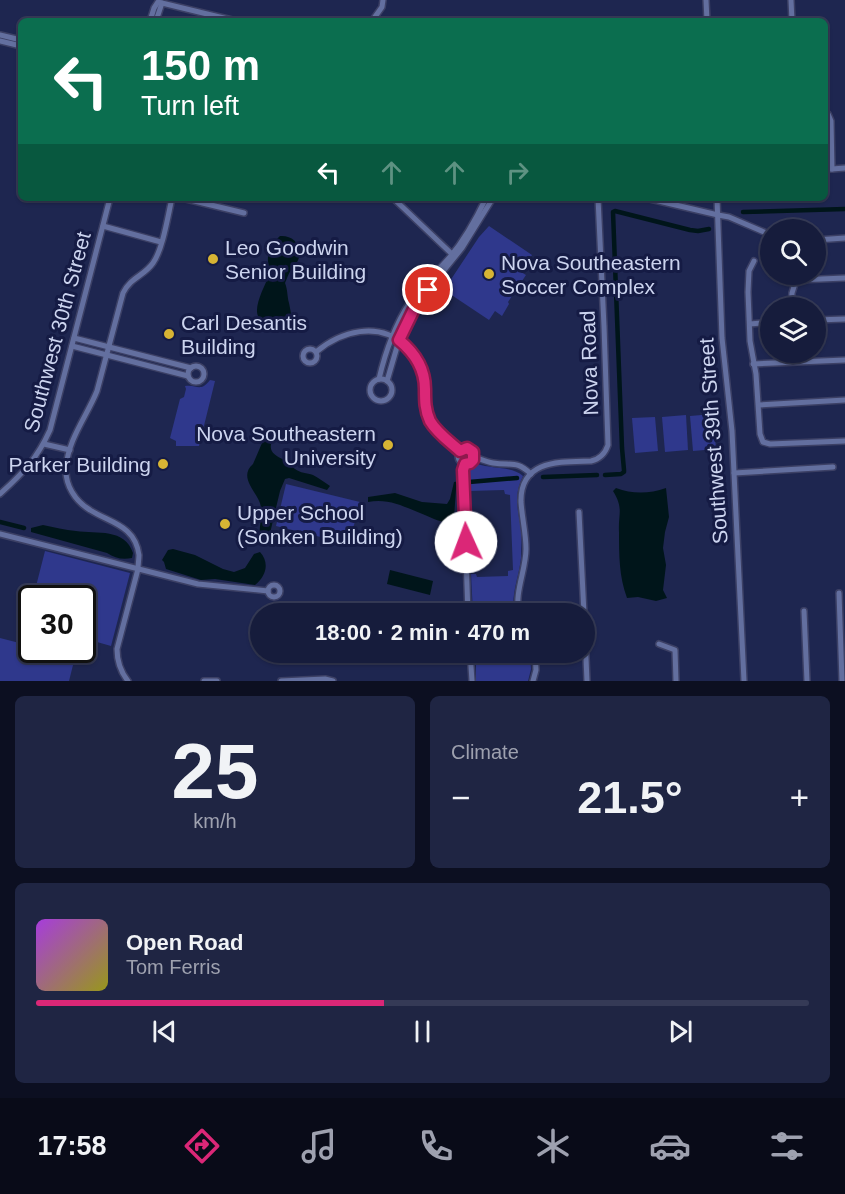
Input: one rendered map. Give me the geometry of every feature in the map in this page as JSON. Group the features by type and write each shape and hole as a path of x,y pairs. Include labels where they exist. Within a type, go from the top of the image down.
{"street":[{"path":"374,18 382,7 383,0"},
{"path":"706,0 707,18"},
{"path":"791,0 792,18"},
{"path":"151,18 154,8 160,2"},
{"path":"157,18 160,2"},
{"path":"160,2 224,18"},
{"path":"0,34 18,39"},
{"path":"0,41 18,45"},
{"path":"828,114 831,121 832,169"},
{"path":"828,169 845,168"},
{"name":"Southwest 30th Street","path":"0,494 32,463 50,430 109,201"},
{"path":"128,681 119,668 117,649 138,569 139,555 129,533 117,524 88,510 75,497 67,479 66,470 70,450 95,397 123,293 134,278 153,263 171,201"},
{"path":"194,201 244,213"},
{"path":"396,201 453,256"},
{"path":"387,381 399,340 409,319 488,201"},
{"name":"Nova Road","path":"531,474 547,464 597,459 604,454 608,441 598,201"},
{"path":"659,201 729,217 760,230"},
{"name":"Southwest 39th Street","path":"717,201 722,338 732,430 744,681"},
{"path":"103,226 161,242"},
{"path":"826,239 845,238"},
{"path":"380,379 402,317 416,295 453,256"},
{"path":"754,261 749,271 748,281 750,341 759,405 760,434 763,442 770,444 845,441"},
{"path":"826,278 845,278"},
{"path":"826,320 845,319"},
{"path":"750,324 760,323"},
{"path":"316,352 338,337 358,331 373,331 399,340 415,356 421,366 425,383 425,405 430,421 460,451"},
{"path":"72,346 188,376 191,381 196,382 203,378 202,369 195,366 191,368 74,338"},
{"path":"753,364 845,360"},
{"path":"188,376 191,368"},
{"path":"380,379 392,386 392,392 389,398 380,401 372,395 371,388 374,382 380,379"},
{"path":"759,405 845,400"},
{"path":"44,444 70,450"},
{"path":"460,451 465,448 473,452 474,457 471,462 465,464"},
{"path":"460,451 459,458 465,464"},
{"path":"474,457 491,463 516,464 531,474 523,486 521,500 526,549 518,603"},
{"path":"465,464 463,473 468,603"},
{"path":"734,473 833,467"},
{"path":"579,512 583,603"},
{"path":"0,534 198,584 268,591"},
{"path":"840,593 842,681"},
{"path":"804,610 807,681"},
{"path":"659,644 675,650 676,681"},
{"path":"471,663 472,681"},
{"path":"533,681 536,663"},
{"path":"586,663 587,681"},
{"path":"281,681 325,679 333,681"},
{"path":"204,681 217,681"}],"shaded area":[{"name":"Nova Southeastern Soccer Complex","path":"489,226 532,255 521,272 526,275 508,302 502,316 495,311 489,320 444,290 479,237"},
{"path":"280,236 295,241 300,252 298,261 285,283 291,318 289,325 283,331 261,321 257,314 260,297 270,273 268,258 270,251"},
{"path":"210,380 215,381 199,446 176,446 176,441 170,438 180,399 184,397 185,386 201,387"},
{"path":"713,414 716,449 693,451 690,416"},
{"path":"686,415 688,450 665,452 662,417"},
{"path":"655,417 658,451 635,453 632,418"},
{"path":"271,434 273,439 271,450 275,454 297,470 313,475 330,486 327,490 289,478 285,479 267,546 261,545 261,507 247,475 265,436"},
{"path":"477,464 508,469 523,476 517,497 521,558 513,603 472,603 471,574 476,574 477,577 508,576 508,571 513,570 510,495 505,494 504,490 469,491 470,470"},
{"path":"460,481 456,489 454,518 448,522 437,520 395,503 368,502 368,497 395,493 422,502 447,504 454,482"},
{"path":"286,484 360,502 349,544 276,526"},
{"path":"616,488 641,492 666,488 669,517 663,548 666,565 663,590 667,598 656,601 638,597 627,598 620,566 619,507 613,491"},
{"path":"43,525 117,536 129,545 133,553 132,558 119,558 31,532 31,528"},
{"path":"173,549 195,555 234,572 245,568 254,554 260,552 266,565 262,578 255,585 215,579 201,580 166,569 162,560 168,550"},
{"path":"45,551 130,573 111,646 96,642 96,585 36,585"},
{"path":"390,570 433,581 430,595 387,584"},
{"path":"0,638 18,643 18,663 74,663 69,681 0,681"},
{"path":"476,663 531,663 528,681 476,681"}],"waterway":[{"path":"743,212 845,209"},
{"path":"605,475 624,472 613,212 690,230 709,229"},
{"path":"543,477 597,475"},
{"path":"469,482 517,478"},
{"path":"0,522 24,528"}],"place":[{"name":"Leo Goodwin Senior Building","path":"213,259"},
{"name":"Nova Southeastern Soccer Complex","path":"489,274"},
{"name":"Carl Desantis Building","path":"169,334"},
{"name":"Nova Southeastern University","path":"388,445"},
{"name":"Parker Building","path":"163,464"},
{"name":"Upper School (Sonken Building)","path":"225,524"}],"route":[{"path":"428,290 413,311 399,340 420,364 425,383 425,405 433,425 460,451 467,448 474,455 473,460 465,464 463,470 466,542"}]}
